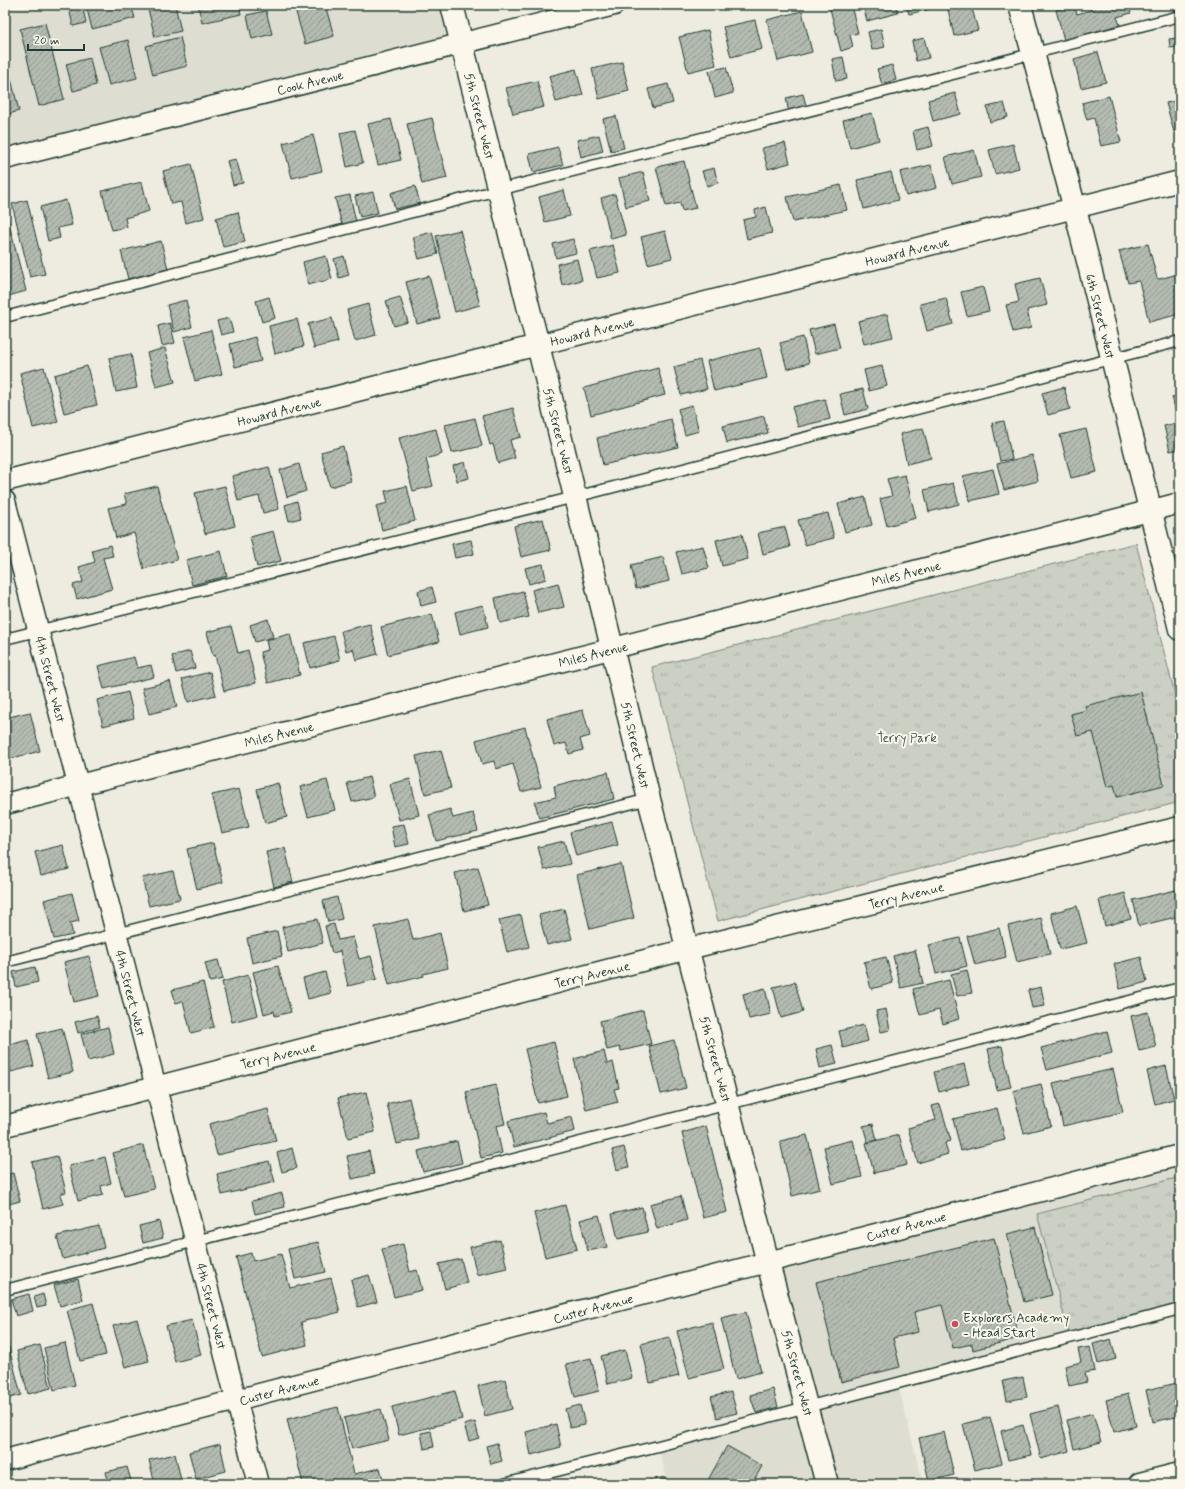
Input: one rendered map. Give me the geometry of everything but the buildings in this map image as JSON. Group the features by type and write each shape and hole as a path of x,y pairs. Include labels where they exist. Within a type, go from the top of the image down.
{"street":[{"name":"5th Street West","path":"452,5 538,345 649,799 768,1263 827,1484"},
{"name":"Cook Avenue","path":"5,159 614,5"},
{"name":"6th Street West","path":"1020,5 1075,209 1180,629"},
{"name":"Howard Avenue","path":"5,481 1180,181"},
{"name":"4th Street West","path":"5,501 258,1484"},
{"name":"Miles Avenue","path":"5,804 1180,503"},
{"name":"Terry Avenue","path":"5,1126 688,949 1180,827"},
{"name":"Custer Avenue","path":"5,1460 1180,1155"},
{"path":"1140,1484 1180,1474"}],"lane":[{"path":"5,317 1180,16"},
{"path":"5,639 575,497 1180,341"},
{"path":"5,962 649,799"},
{"path":"5,1290 1180,988"},
{"path":"504,1484 1180,1309"}],"shaded area":[{"path":"5,5 452,5 462,44 5,159"},
{"name":"Explorers Academy - Head Start","path":"1180,1155 1180,1309 898,1384 923,1484 668,1484 658,1446 806,1406 768,1263"}],"green space":[{"name":"Terry Park","path":"1136,543 1180,714 1180,802 718,921 652,667"},
{"path":"1180,1177 1180,1309 1070,1338 1037,1214"}],"place":[{"name":"Explorers Academy - Head Start","path":"955,1324"}]}
